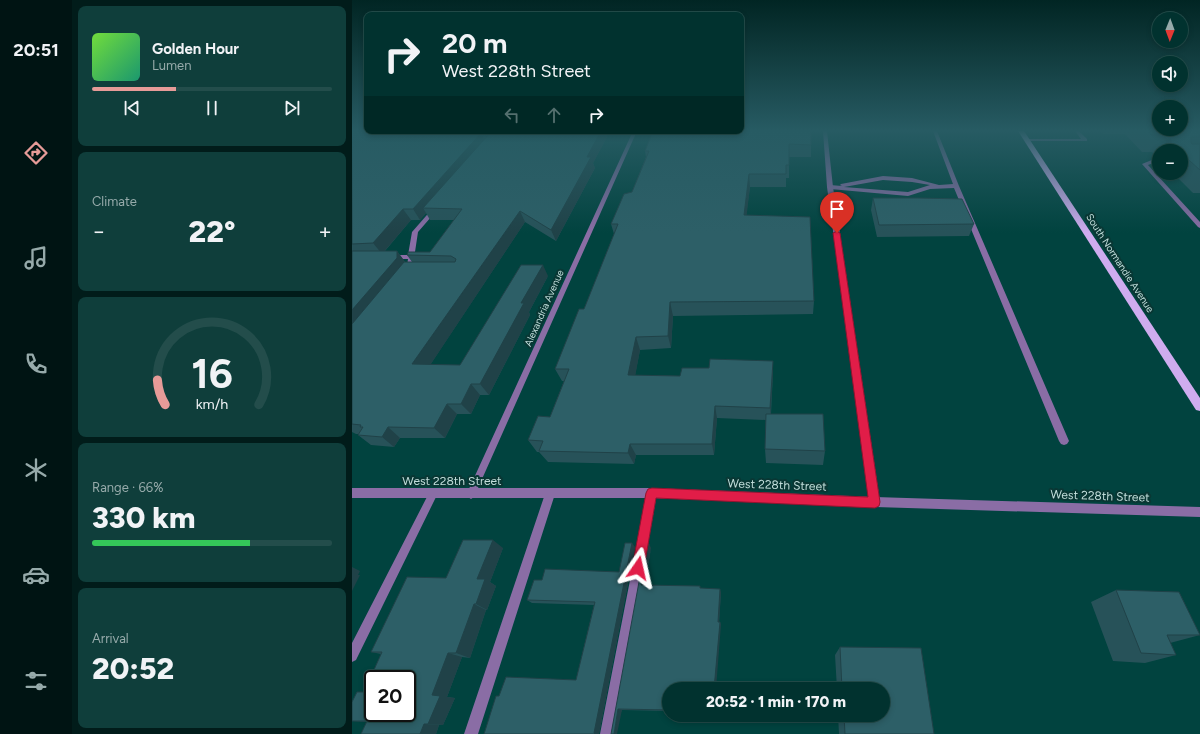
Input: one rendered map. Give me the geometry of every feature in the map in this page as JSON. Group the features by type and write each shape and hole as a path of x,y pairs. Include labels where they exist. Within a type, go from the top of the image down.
{"main road":[{"name":"South Normandie Avenue","path":"1043,165 1200,407"}],"street":[{"name":"Alexandria Avenue","path":"472,494 620,165"},
{"path":"828,165 875,502"},
{"path":"948,165 1064,441"},
{"path":"830,187 883,178 912,180 941,186 956,186"},
{"path":"1159,180 1200,226"},
{"path":"830,187 908,194 941,186"},
{"path":"405,276 414,270 412,257 415,232 440,203"},
{"path":"380,258 412,257"},
{"name":"West 228th Street","path":"352,493 652,493 875,502 1200,512"},
{"path":"607,734 652,493"},
{"path":"352,656 434,494"},
{"path":"471,734 550,494"}],"building":[{"path":"352,165 452,165 413,209 403,209 373,243 352,244"},
{"path":"461,165 586,165 551,230 520,211 412,364 460,365 521,265 543,265 521,303 524,303 480,384 471,384 461,404 447,404 434,428 388,427 382,437 358,435 363,427 360,427 361,425 352,424 352,324 404,262 455,262 456,259 451,256 407,255 408,252 430,252 462,209 423,208"},
{"path":"643,165 786,165 786,174 749,174 744,215 810,217 814,301 670,302 668,336 636,337 628,375 680,376 682,368 709,368 710,359 773,361 770,408 715,406 712,444 630,444 628,453 539,451 543,441 528,440 538,416 550,417 569,369 555,369 579,309 584,309 618,224 611,224 624,194 632,192"},
{"path":"1195,165 1200,165 1200,170"},
{"path":"873,198 962,199 974,224 879,225"},
{"path":"352,251 397,251 397,258 352,310"},
{"path":"766,414 823,414 825,451 765,449"},
{"path":"463,540 493,540 477,579 485,579 476,604 474,604 456,653 448,653 432,695 440,696 428,724 424,724 420,734 361,734 367,722 416,722 416,670 374,670 382,652 371,652 407,577 446,578"},
{"path":"625,543 632,543 595,734 484,734 496,696 499,696 506,677 576,680 595,602 527,600 534,580 542,580 545,569 619,572"},
{"path":"646,544 649,544 641,585 700,586 700,588 720,589 718,622 720,622 715,682 662,682 662,710 618,709 614,734 611,734"},
{"path":"1116,590 1179,592 1200,635 1167,635 1176,655 1141,653"},
{"path":"840,647 921,648 934,734 845,734 844,722 890,722 890,682 842,682"},
{"path":"357,692 364,692 364,721 352,721 352,702"}],"route":[{"path":"638,568 652,493 875,502 837,233"}]}
